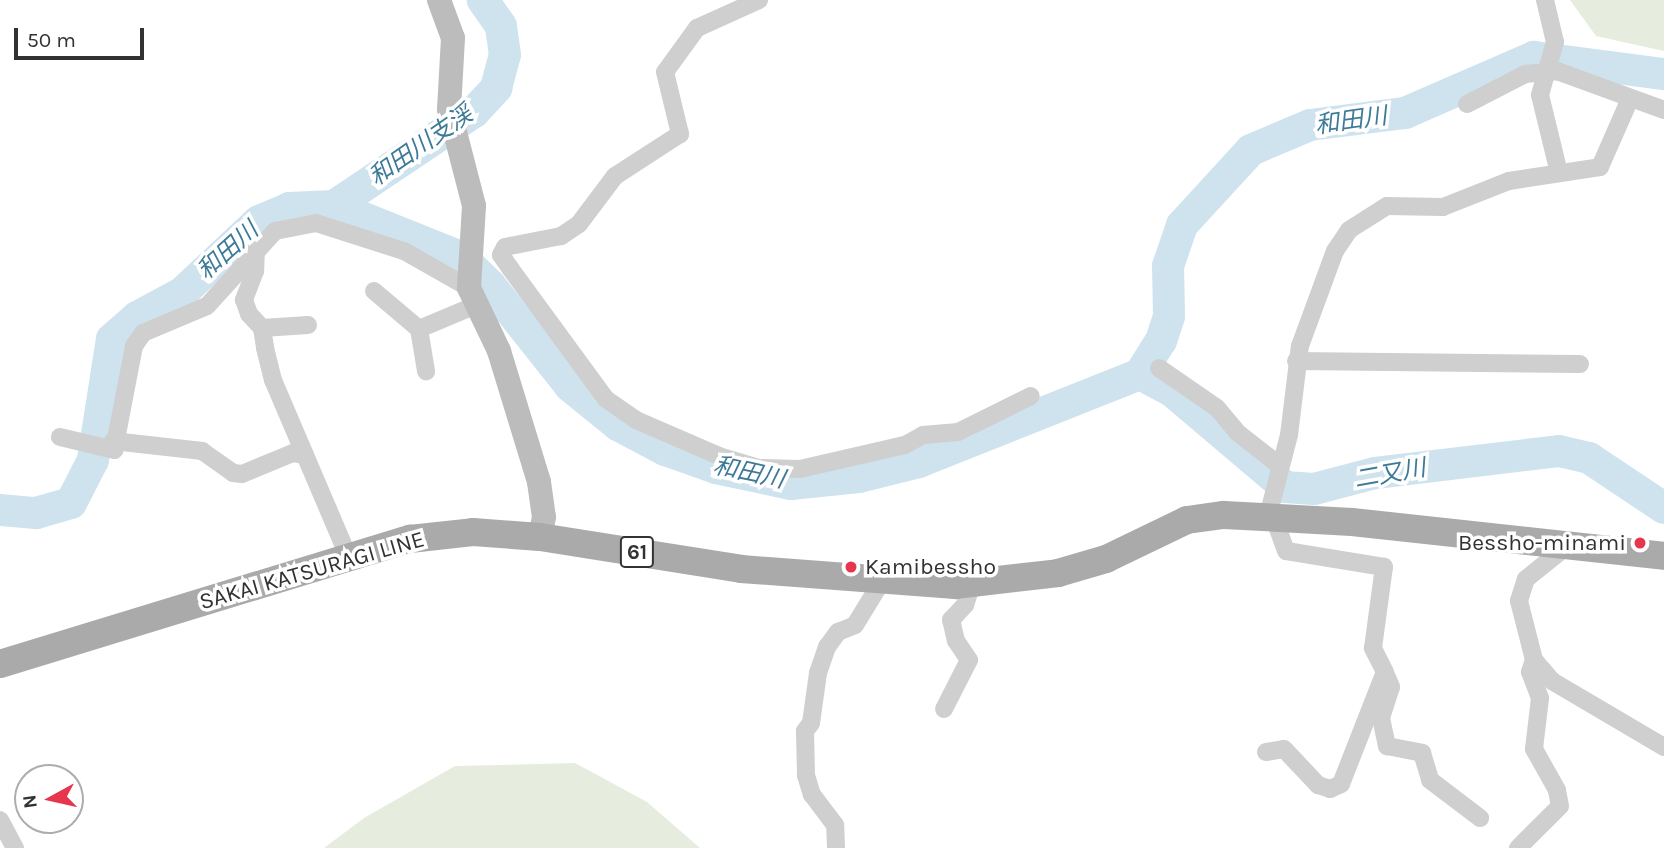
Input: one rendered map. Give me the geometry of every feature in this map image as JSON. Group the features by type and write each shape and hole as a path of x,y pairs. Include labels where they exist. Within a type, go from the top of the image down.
{"main road":[{"name":"SAKAI KATSURAGI LINE","path":"0,664 410,539 473,532 540,537 741,569 883,581 972,583 1058,573 1106,559 1187,520 1270,516 1570,544 1664,556"}],"street":[{"path":"439,0 453,37 449,108 472,183 474,236 471,290 499,351 539,482 544,517 540,537"},
{"path":"501,255 505,247 561,236 579,224 615,176 680,134 665,72 697,28 759,0"},
{"path":"1545,0 1555,41 1546,71 1541,108 1554,141 1559,173"},
{"path":"1467,104 1525,74 1557,71 1629,101 1664,110"},
{"path":"1480,818 1430,780 1422,753 1387,746 1381,718 1391,687 1373,648 1384,567 1286,551 1270,516 1279,465 1289,435 1296,361 1335,251 1367,215 1387,206 1452,205 1499,184 1600,167 1629,101"},
{"path":"60,437 114,450 113,441 134,346 143,333 207,306 256,247 275,231 316,223 404,251 471,290"},
{"path":"474,236 501,255 606,399 636,420 719,456 759,468 800,469 905,445 923,435 958,432 1031,396"},
{"path":"256,247 255,271 244,300 248,314 262,328 273,380 349,558"},
{"path":"419,329 471,290"},
{"path":"374,291 419,329 426,371"},
{"path":"262,328 308,325"},
{"path":"1296,361 1580,364"},
{"path":"1159,368 1217,408 1237,433 1279,465"},
{"path":"113,441 202,451 233,473 242,474 293,453 305,455"},
{"path":"1570,544 1526,579 1519,601 1534,660 1552,681 1664,747"},
{"path":"836,848 835,825 812,795 806,775 805,731 811,723 818,673 827,647 838,632 855,625 883,581"},
{"path":"944,709 969,660 956,641 951,620 965,605 972,583"},
{"path":"1518,848 1560,806 1557,790 1534,749 1540,698 1530,672 1534,660"},
{"path":"1266,752 1284,749 1318,785 1330,789 1341,784 1384,672"},
{"path":"0,820 15,848"}],"shaded area":[{"path":"1570,0 1664,0 1664,51 1596,36"},
{"path":"575,763 647,802 700,848 324,848 364,818 455,766"}],"waterway":[{"name":"和田川支渓","path":"334,206 474,112 496,88 505,55 501,26 483,0"},
{"name":"和田川","path":"0,510 36,513 71,503 93,460 112,339 137,317 182,293 259,221 289,208 334,206 461,257 490,285 570,386 618,425 665,450 716,468 791,484 859,477 919,462 1140,374 1161,341 1169,316 1168,266 1182,225 1251,150 1310,125 1405,113 1534,57 1664,74"},
{"name":"二又川","path":"1140,374 1172,391 1285,487 1314,489 1375,473 1559,451 1589,458 1664,508"}],"place":[{"name":"Bessho-minami","path":"1640,543"},
{"name":"Kamibessho","path":"851,567"}]}
